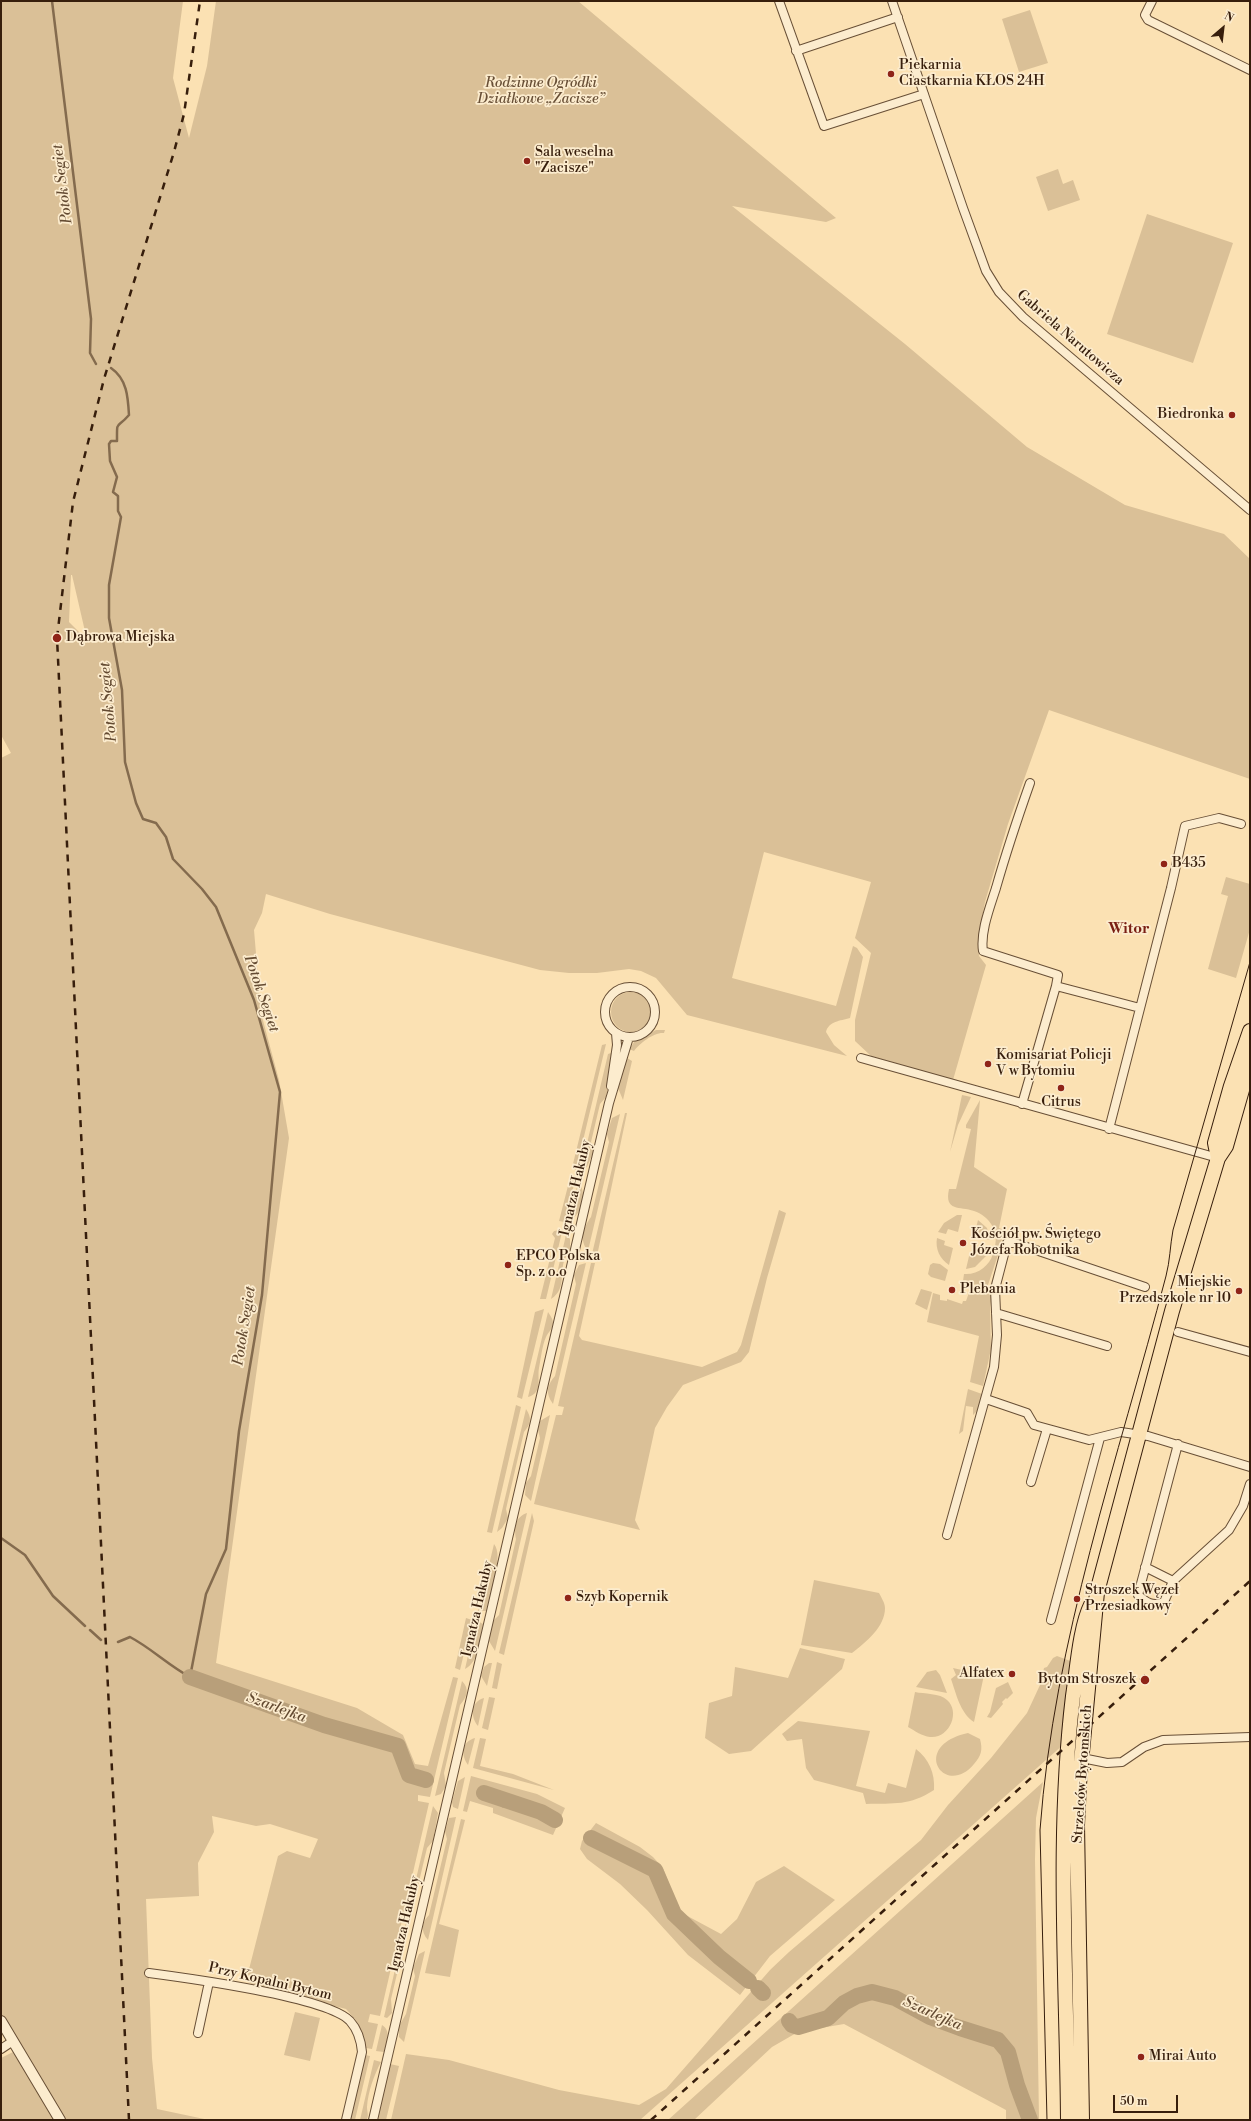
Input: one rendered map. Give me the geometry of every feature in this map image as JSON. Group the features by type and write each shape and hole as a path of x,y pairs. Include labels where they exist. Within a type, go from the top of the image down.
{"highway":[{"name":"Strzelców Bytomskich","path":"1218,1158 1215,1143 1231,1086 1250,1031"},
{"name":"Strzelców Bytomskich","path":"1082,2120 1077,1825 1097,1592 1172,1311 1218,1158 1226,1146 1250,1062"},
{"path":"1068,2120 1064,1843 1065,1785 1077,1668 1088,1610 1097,1592"}],"street":[{"path":"779,1 824,126 924,94"},
{"name":"Gabriela Narutowicza","path":"892,1 980,256 986,271 999,292 1023,317 1250,510"},
{"path":"1152,1 1145,15 1148,20 1250,70"},
{"path":"796,51 898,17"},
{"path":"1022,1104 1058,975 983,951 982,944 996,886 1030,782"},
{"path":"1109,1129 1185,826 1219,818 1241,824"},
{"path":"1056,986 1140,1008"},
{"path":"624,987 638,988 650,996 655,1005 656,1014 648,1031 636,1037 629,1037 616,1033 609,1026 605,1008 608,999 615,991 624,987"},
{"name":"Ignatza Hakuby","path":"609,1103 617,1045 616,1033"},
{"name":"Ignatza Hakuby","path":"373,2120 609,1103 629,1037"},
{"path":"861,1058 1109,1129 1218,1158"},
{"path":"947,1535 986,1399 994,1361 997,1335 995,1289 1007,1243 1015,1243 1144,1287"},
{"path":"996,1313 1107,1346"},
{"path":"1178,1332 1250,1352"},
{"path":"986,1399 1028,1413 1034,1425 1047,1429 1090,1440 1122,1432 1138,1434 1178,1444 1250,1467"},
{"path":"1032,1482 1047,1429"},
{"path":"1051,1620 1100,1438"},
{"path":"1178,1444 1138,1595 1146,1602 1156,1605 1164,1602 1173,1581 1230,1530 1243,1506 1250,1484"},
{"path":"1145,1567 1173,1581"},
{"path":"1082,1758 1108,1763 1122,1762 1144,1747 1163,1740 1250,1737"},
{"name":"Przy Kopalni Bytom","path":"149,1973 210,1982 328,2008 350,2021 357,2032 362,2052 346,2120"},
{"path":"198,2033 210,1982"},
{"path":"1,2021 60,2120"},
{"path":"1,2049 13,2042"}],"green space":[{"name":"Rodzinne Ogródki Działkowe „Zacisze”","path":"1,1 183,1 173,78 189,138 207,66 216,1 578,1 836,218 826,222 732,206 905,344 1027,447 1125,505 1224,534 1250,559 1250,779 1049,710 1008,824 985,902 978,939 979,956 986,965 953,1080 871,1056 855,1041 855,1020 871,953 855,938 871,882 764,852 732,978 836,1006 853,946 857,948 863,957 850,1018 832,1024 827,1028 826,1032 834,1045 847,1056 687,1015 656,978 641,971 629,969 597,973 569,973 540,970 330,914 266,894 262,913 254,930 261,1013 279,1080 289,1138 216,1663 357,1708 403,1735 415,1764 428,1766 453,1677 458,1678 430,1797 418,1795 418,1801 429,1803 380,2016 370,2014 368,2022 378,2024 372,2049 366,2048 355,2019 346,2009 256,1986 246,1981 278,1856 287,1851 310,1858 318,1839 270,1824 256,1826 212,1816 214,1832 198,1863 199,1896 146,1899 152,2058 157,2109 209,2120 65,2120 1,2016 1,758 11,753 1,735","holes":["72,575 87,640 69,622"]},
{"path":"1030,10 1048,63 1019,72 1002,19"},
{"path":"1058,169 1063,184 1073,180 1080,200 1048,211 1036,177"},
{"path":"1147,214 1233,243 1193,363 1107,334"},
{"path":"1226,877 1250,884 1250,929 1236,978 1208,969 1228,896 1221,894"},
{"path":"635,992 642,995 648,1001 651,1012 650,1020 642,1029 635,1032 627,1032 620,1029 612,1020 611,1008 614,1001 623,993"},
{"path":"656,1030 665,1030 664,1033 656,1034 648,1039 634,1051 629,1049 635,1041"},
{"path":"606,1044 576,1170 572,1168 602,1045"},
{"path":"608,1054 613,1054 606,1097 600,1104 591,1142 594,1150 587,1167 581,1169"},
{"path":"627,1058 632,1061 623,1100 618,1088"},
{"path":"962,1095 971,1097 958,1125 950,1152"},
{"path":"980,1100 974,1167 1007,1189 999,1228 1004,1230 1000,1247 995,1246 996,1235 992,1225 984,1216 974,1211 954,1207 951,1205 948,1196 949,1189 956,1189 971,1129 966,1128 966,1125"},
{"path":"625,1113 627,1113 597,1256 592,1254"},
{"path":"620,1114 588,1251 585,1247 583,1234 591,1217 609,1142 607,1134 612,1118"},
{"path":"570,1178 575,1180 565,1222 559,1221"},
{"path":"578,1182 583,1191 582,1203 577,1214 569,1221"},
{"path":"779,1210 786,1213 767,1278 749,1352 741,1362 683,1385 667,1407 655,1428 635,1520 640,1530 534,1504 556,1415 562,1415 564,1407 558,1406 591,1263 595,1263 579,1336 582,1340 702,1367 737,1352 741,1345"},
{"path":"957,1215 962,1215 958,1232 948,1229 946,1234 938,1232 944,1223"},
{"path":"978,1220 987,1228 990,1240 974,1236"},
{"path":"560,1230 562,1232 546,1299 540,1299 555,1238 552,1234 554,1231"},
{"path":"566,1235 570,1239 570,1252 563,1264 560,1289 551,1299"},
{"path":"937,1238 945,1241 944,1245 953,1248 949,1265 943,1260 939,1253"},
{"path":"970,1252 986,1256 975,1267 966,1269"},
{"path":"993,1254 998,1255 987,1288 963,1281 964,1274 974,1273 982,1269 989,1262"},
{"path":"586,1263 553,1404 550,1400 548,1389 555,1376 576,1284 574,1275 579,1265"},
{"path":"933,1263 940,1264 948,1270 945,1281 931,1277 928,1274 930,1265"},
{"path":"995,1270 996,1272 990,1307 991,1349 983,1386 970,1382 979,1336 927,1322 933,1293 940,1295 940,1300 947,1301 947,1299 962,1304 963,1301 966,1301 971,1287 989,1290"},
{"path":"921,1289 932,1292 927,1310 915,1304"},
{"path":"544,1309 522,1399 517,1397 535,1312"},
{"path":"548,1312 553,1325 546,1337 543,1348 539,1368 538,1389 533,1395 528,1397"},
{"path":"968,1389 982,1394 978,1410 973,1415 973,1407 966,1406 963,1431 959,1434"},
{"path":"516,1405 521,1407 492,1533 487,1532"},
{"path":"526,1409 530,1421 524,1432 506,1509 508,1518 502,1528 497,1532"},
{"path":"550,1415 531,1501 525,1495 526,1483 531,1476 540,1438 538,1430 540,1421"},
{"path":"527,1513 495,1651 489,1641 493,1621 499,1615 516,1539 516,1523 520,1517"},
{"path":"532,1513 534,1521 504,1655 499,1653"},
{"path":"494,1544 497,1549 498,1557 493,1586 486,1611 478,1611"},
{"path":"814,1580 879,1593 882,1598 885,1608 882,1622 874,1634 852,1653 801,1645"},
{"path":"466,1618 472,1620 460,1670 455,1668"},
{"path":"476,1620 483,1624 480,1643 476,1656 470,1666 465,1669"},
{"path":"800,1648 845,1659 842,1669 751,1751 729,1754 705,1738 709,1703 732,1696 735,1667 788,1678"},
{"path":"1057,1656 1073,1662 1064,1744 640,2120 391,2120 406,2054 449,2060 559,2090 639,2105 666,2089 770,1970 789,1952 921,1840 948,1805 991,1758 1027,1713 1040,1685 1044,1668 1047,1667 1053,1658"},
{"path":"497,1662 502,1664 497,1689 492,1688"},
{"path":"489,1663 492,1663 487,1686 481,1676 484,1667"},
{"path":"953,1668 984,1675 974,1722 965,1713 957,1696 951,1679 956,1675"},
{"path":"936,1670 940,1675 947,1693 916,1687 927,1672"},
{"path":"462,1681 466,1687 467,1693 460,1705 444,1773 446,1786 441,1794 435,1796"},
{"path":"1008,1682 1013,1693 1002,1702 1003,1704 991,1718 987,1717 990,1712 996,1688"},
{"path":"915,1692 940,1696 947,1700 951,1705 953,1718 951,1724 943,1734 930,1737 908,1727"},
{"path":"489,1697 495,1698 488,1730 482,1728"},
{"path":"484,1698 478,1726 475,1722 473,1710 476,1702"},
{"path":"798,1721 870,1731 856,1786 885,1793 888,1783 906,1788 916,1749 928,1762 932,1772 934,1790 917,1799 902,1803 866,1804 863,1793 814,1780 806,1768 802,1739 787,1741 782,1734"},
{"path":"968,1733 980,1739 981,1753 978,1758 974,1764 963,1773 953,1776 944,1773 938,1766 936,1758 940,1748 950,1740"},
{"path":"475,1738 468,1765 463,1753 464,1749 467,1742"},
{"path":"480,1738 486,1739 480,1766 513,1774 554,1790 473,1768"},
{"path":"471,1776 537,1794 565,1808 553,1835 493,1813 493,1808 470,1801 467,1812 463,1811"},
{"path":"465,1777 458,1809 453,1807 452,1802 458,1781"},
{"path":"1043,1782 1036,1818 1035,1859 1039,2120 1006,2120 1006,2110 844,2024 798,2032 772,2047 694,2120 668,2120"},
{"path":"433,1806 438,1813 433,1841 427,1848 391,1999 392,2013 387,2018 384,2017"},
{"path":"456,1817 428,1940 425,1937 423,1924 429,1915 447,1839 445,1831 449,1818"},
{"path":"461,1819 465,1820 439,1924 459,1930 450,1977 425,1973"},
{"path":"596,1823 640,1847 653,1857 663,1868 680,1912 721,1934 737,1919 756,1882 784,1866 835,1900 770,1956 740,1995 688,1955 647,1910 620,1884 587,1859 580,1849 582,1841"},
{"path":"425,1951 404,2042 399,2037 399,2026 406,2014 415,1976 413,1968 419,1954"},
{"path":"295,2012 320,2018 310,2061 284,2055"},
{"path":"382,2025 387,2030 388,2034 384,2052 376,2051"},
{"path":"13,2052 54,2120 1,2120 1,2058"},
{"path":"365,2055 370,2056 355,2120 350,2120"},
{"path":"374,2060 381,2062 370,2090 367,2107 368,2118 360,2120"},
{"path":"390,2064 399,2066 386,2120 377,2120"}],"waterway":[{"name":"Potok Segiet","path":"52,1 91,319 90,353 96,364"},
{"name":"Potok Segiet","path":"111,368 120,377 126,389 129,415 117,427 117,441 111,441 109,444 110,461 117,477 113,492 118,496 118,511 121,517 109,585 109,618 122,690 125,762 136,803 143,819 156,823 166,837 173,859 202,889 216,907 254,1000 280,1092 262,1295 239,1431 226,1549 206,1594 190,1677 130,1637 118,1642"},
{"name":"Szarlejka","path":"1,1538 25,1555 53,1596 85,1626"},
{"name":"Szarlejka","path":"90,1630 101,1640"},
{"name":"Szarlejka","path":"190,1677 324,1725 398,1746 409,1775 426,1780"},
{"name":"Szarlejka","path":"484,1793 541,1812 555,1820"},
{"name":"Szarlejka","path":"503,1806 508,1801"},
{"name":"Szarlejka","path":"591,1838 655,1870 674,1914 719,1957 749,1981"},
{"name":"Szarlejka","path":"758,1988 763,1993"},
{"name":"Szarlejka","path":"789,2021 792,2025 798,2027 828,2018 844,2003 857,1996 872,1992 895,1998 930,2017 998,2040 1008,2052 1017,2085 1030,2120"}],"tram line":[{"path":"1047,2120 1040,1830 1047,1759 1059,1689 1073,1619 1090,1550 1166,1276 1173,1230 1250,962"}],"railway":[{"path":"129,2120 57,638 73,502 104,379 174,152 184,114 200,1"},
{"path":"651,2120 1250,1581"}],"place":[{"name":"Piekarnia Ciastkarnia KŁOS 24H","path":"891,74"},
{"name":"Sala weselna \"Zacisze\"","path":"527,161"},
{"name":"Biedronka","path":"1232,415"},
{"name":"Dąbrowa Miejska","path":"57,638"},
{"name":"B435","path":"1164,864"},
{"name":"Komisariat Policji V w Bytomiu","path":"988,1064"},
{"name":"Citrus","path":"1061,1088"},
{"name":"Kościół pw. Świętego Józefa Robotnika","path":"963,1243"},
{"name":"EPCO Polska Sp. z o.o","path":"508,1265"},
{"name":"Plebania","path":"952,1290"},
{"name":"Miejskie Przedszkole nr 10","path":"1239,1291"},
{"name":"Szyb Kopernik","path":"568,1598"},
{"name":"Stroszek Węzeł Przesiadkowy","path":"1077,1599"},
{"name":"Alfatex","path":"1012,1674"},
{"name":"Bytom Stroszek","path":"1145,1680"},
{"name":"Mirai Auto","path":"1141,2057"}],"district":[{"name":"Witor","path":"1129,929"}]}
